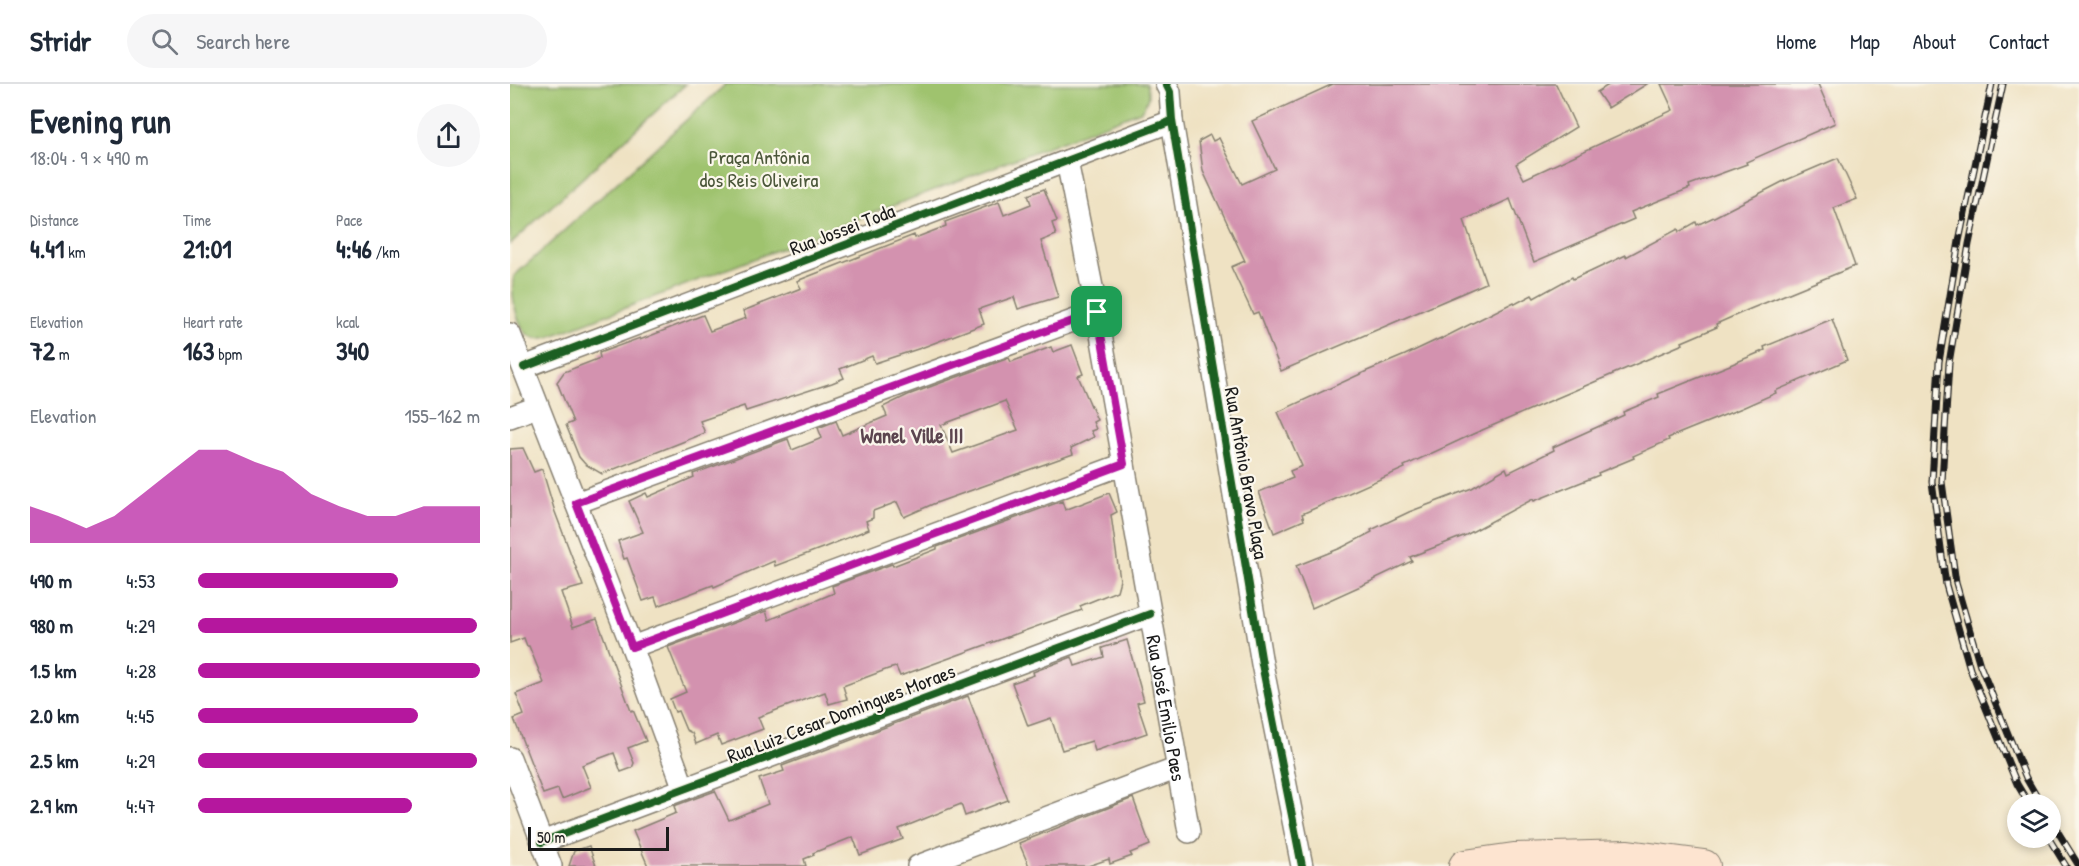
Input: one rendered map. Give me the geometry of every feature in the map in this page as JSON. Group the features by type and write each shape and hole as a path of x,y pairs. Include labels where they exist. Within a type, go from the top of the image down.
{"main road":[{"path":"1465,866 1514,859 1628,856 1704,866"}],"street":[{"name":"Rua Antônio Bravo Plaça","path":"1166,84 1170,92 1172,121 1262,664 1302,866"},
{"name":"Rua Jossei Toda","path":"524,368 1172,121"},
{"name":"Rua José Emilio Paes","path":"1068,161 1189,832"},
{"path":"576,503 1097,312"},
{"path":"510,334 632,647 684,789"},
{"path":"510,417 537,407"},
{"path":"632,647 1124,464"},
{"name":"Rua Luiz Cesar Domingues Moraes","path":"542,842 1150,614"},
{"path":"510,758 551,866"},
{"path":"918,866 1178,768"}],"green space":[{"path":"510,84 686,84 510,244"},
{"name":"Praça Antônia dos Reis Oliveira","path":"726,84 1146,84 1148,95 1141,111 549,337 530,336 521,325 515,308 514,276"}],"building":[{"path":"1333,84 1556,84 1576,127 1516,164 1524,179 1673,110 1661,84 1818,84 1835,123 1746,162 1747,164 1689,185 1690,188 1631,212 1634,219 1534,262 1510,199 1464,220 1486,283 1281,371 1258,312 1253,314 1231,267 1245,261 1203,171 1199,141 1210,135 1213,141 1219,138 1242,184 1275,169 1252,121"},
{"path":"1610,84 1647,84 1608,108 1597,92"},
{"path":"1838,158 1857,199 1834,208 1855,266 1750,309 1716,324 1717,327 1682,342 1683,344 1473,434 1404,466 1405,468 1302,514 1304,520 1274,533 1259,492 1293,478 1290,471 1302,466 1278,412 1441,339 1514,302 1515,304 1532,295 1534,298 1572,277 1573,279 1626,255 1626,257 1678,229 1679,232 1696,222 1697,225 1784,181"},
{"path":"1044,189 1057,221 1052,223 1056,235 1041,241 1058,297 1018,309 1014,297 979,309 984,324 875,363 872,356 840,369 844,378 832,383 746,411 744,406 700,421 705,433 602,474 585,464 579,457 566,425 573,422 557,382 564,372 600,358 599,353 640,338 640,340 703,315 710,331 746,318 743,311 801,288 797,281 914,235 915,238 946,226 945,222 999,202 1004,215 1031,204 1028,195"},
{"path":"1832,319 1847,360 1742,408 1668,438 1669,440 1633,456 1634,458 1598,473 1599,475 1534,501 1533,499 1466,535 1410,557 1412,561 1312,608 1296,566 1341,548 1372,532 1371,530 1409,512 1472,488 1506,468 1508,473 1554,450 1553,447 1659,397 1658,394 1765,350 1764,347"},
{"path":"1072,345 1083,374 1078,376 1097,420 1093,422 1096,429 1091,431 1094,437 1071,448 1073,454 933,504 904,517 897,502 873,511 873,518 866,521 869,529 825,547 775,566 774,561 714,587 713,585 658,606 655,597 643,601 618,541 643,532 629,501 646,493 648,497 694,477 693,474 788,439 792,450 822,438 818,428 836,421 842,435 887,416 883,407 908,395 1009,358 1011,362 1051,347 1053,352","holes":["1005,401 1018,430 953,453 941,425"]},
{"path":"523,448 534,472 542,469 555,512 583,586 561,592 573,627 597,619 631,711 633,710 646,741 628,748 634,763 632,768 621,772 614,753 582,765 591,787 562,799 558,789 543,794 514,719 524,715 516,694 544,683 524,638 510,643 510,449"},
{"path":"1109,493 1117,512 1111,515 1120,580 1117,591 1080,606 1082,610 900,676 896,667 843,686 847,699 829,704 825,692 758,717 763,729 721,745 717,735 696,744 692,733 686,730 678,711 675,712 670,699 686,692 668,647 766,611 769,620 834,593 832,586 892,564 893,566 937,549 937,547 1062,501 1065,510"},
{"path":"1127,640 1144,701 1137,703 1147,733 1095,751 1092,741 1062,750 1051,718 1028,726 1012,683 1072,657 1075,666 1104,657 1102,648"},
{"path":"968,696 1008,800 965,816 961,804 899,829 903,839 860,855 853,837 813,853 814,855 804,859 806,866 648,866 633,831 676,813 674,806 715,791 729,820 768,804 759,779 784,771 782,766"},
{"path":"1133,798 1150,845 1130,853 1132,856 1110,864 1109,859 1088,866 1029,866 1019,843"},
{"path":"589,846 596,866 569,866 574,851"}],"railway":[{"path":"1992,84 1959,241 1939,362 1932,482 1946,585 1970,669 2023,794"},
{"path":"2003,84 1969,244 1949,363 1942,482 1956,583 1980,665 2026,778 2035,794"},
{"path":"2061,837 2079,866"},
{"path":"2055,848 2066,866"}],"cycle path":[{"path":"1166,84 1170,92 1172,121 1262,664 1302,866"},
{"path":"524,367 1172,121"},
{"path":"542,842 1150,614"}],"district":[{"name":"Wanel Ville III","path":"912,435"}],"route":[{"path":"1097,312 1124,464 632,647 576,503 1097,312"}]}
